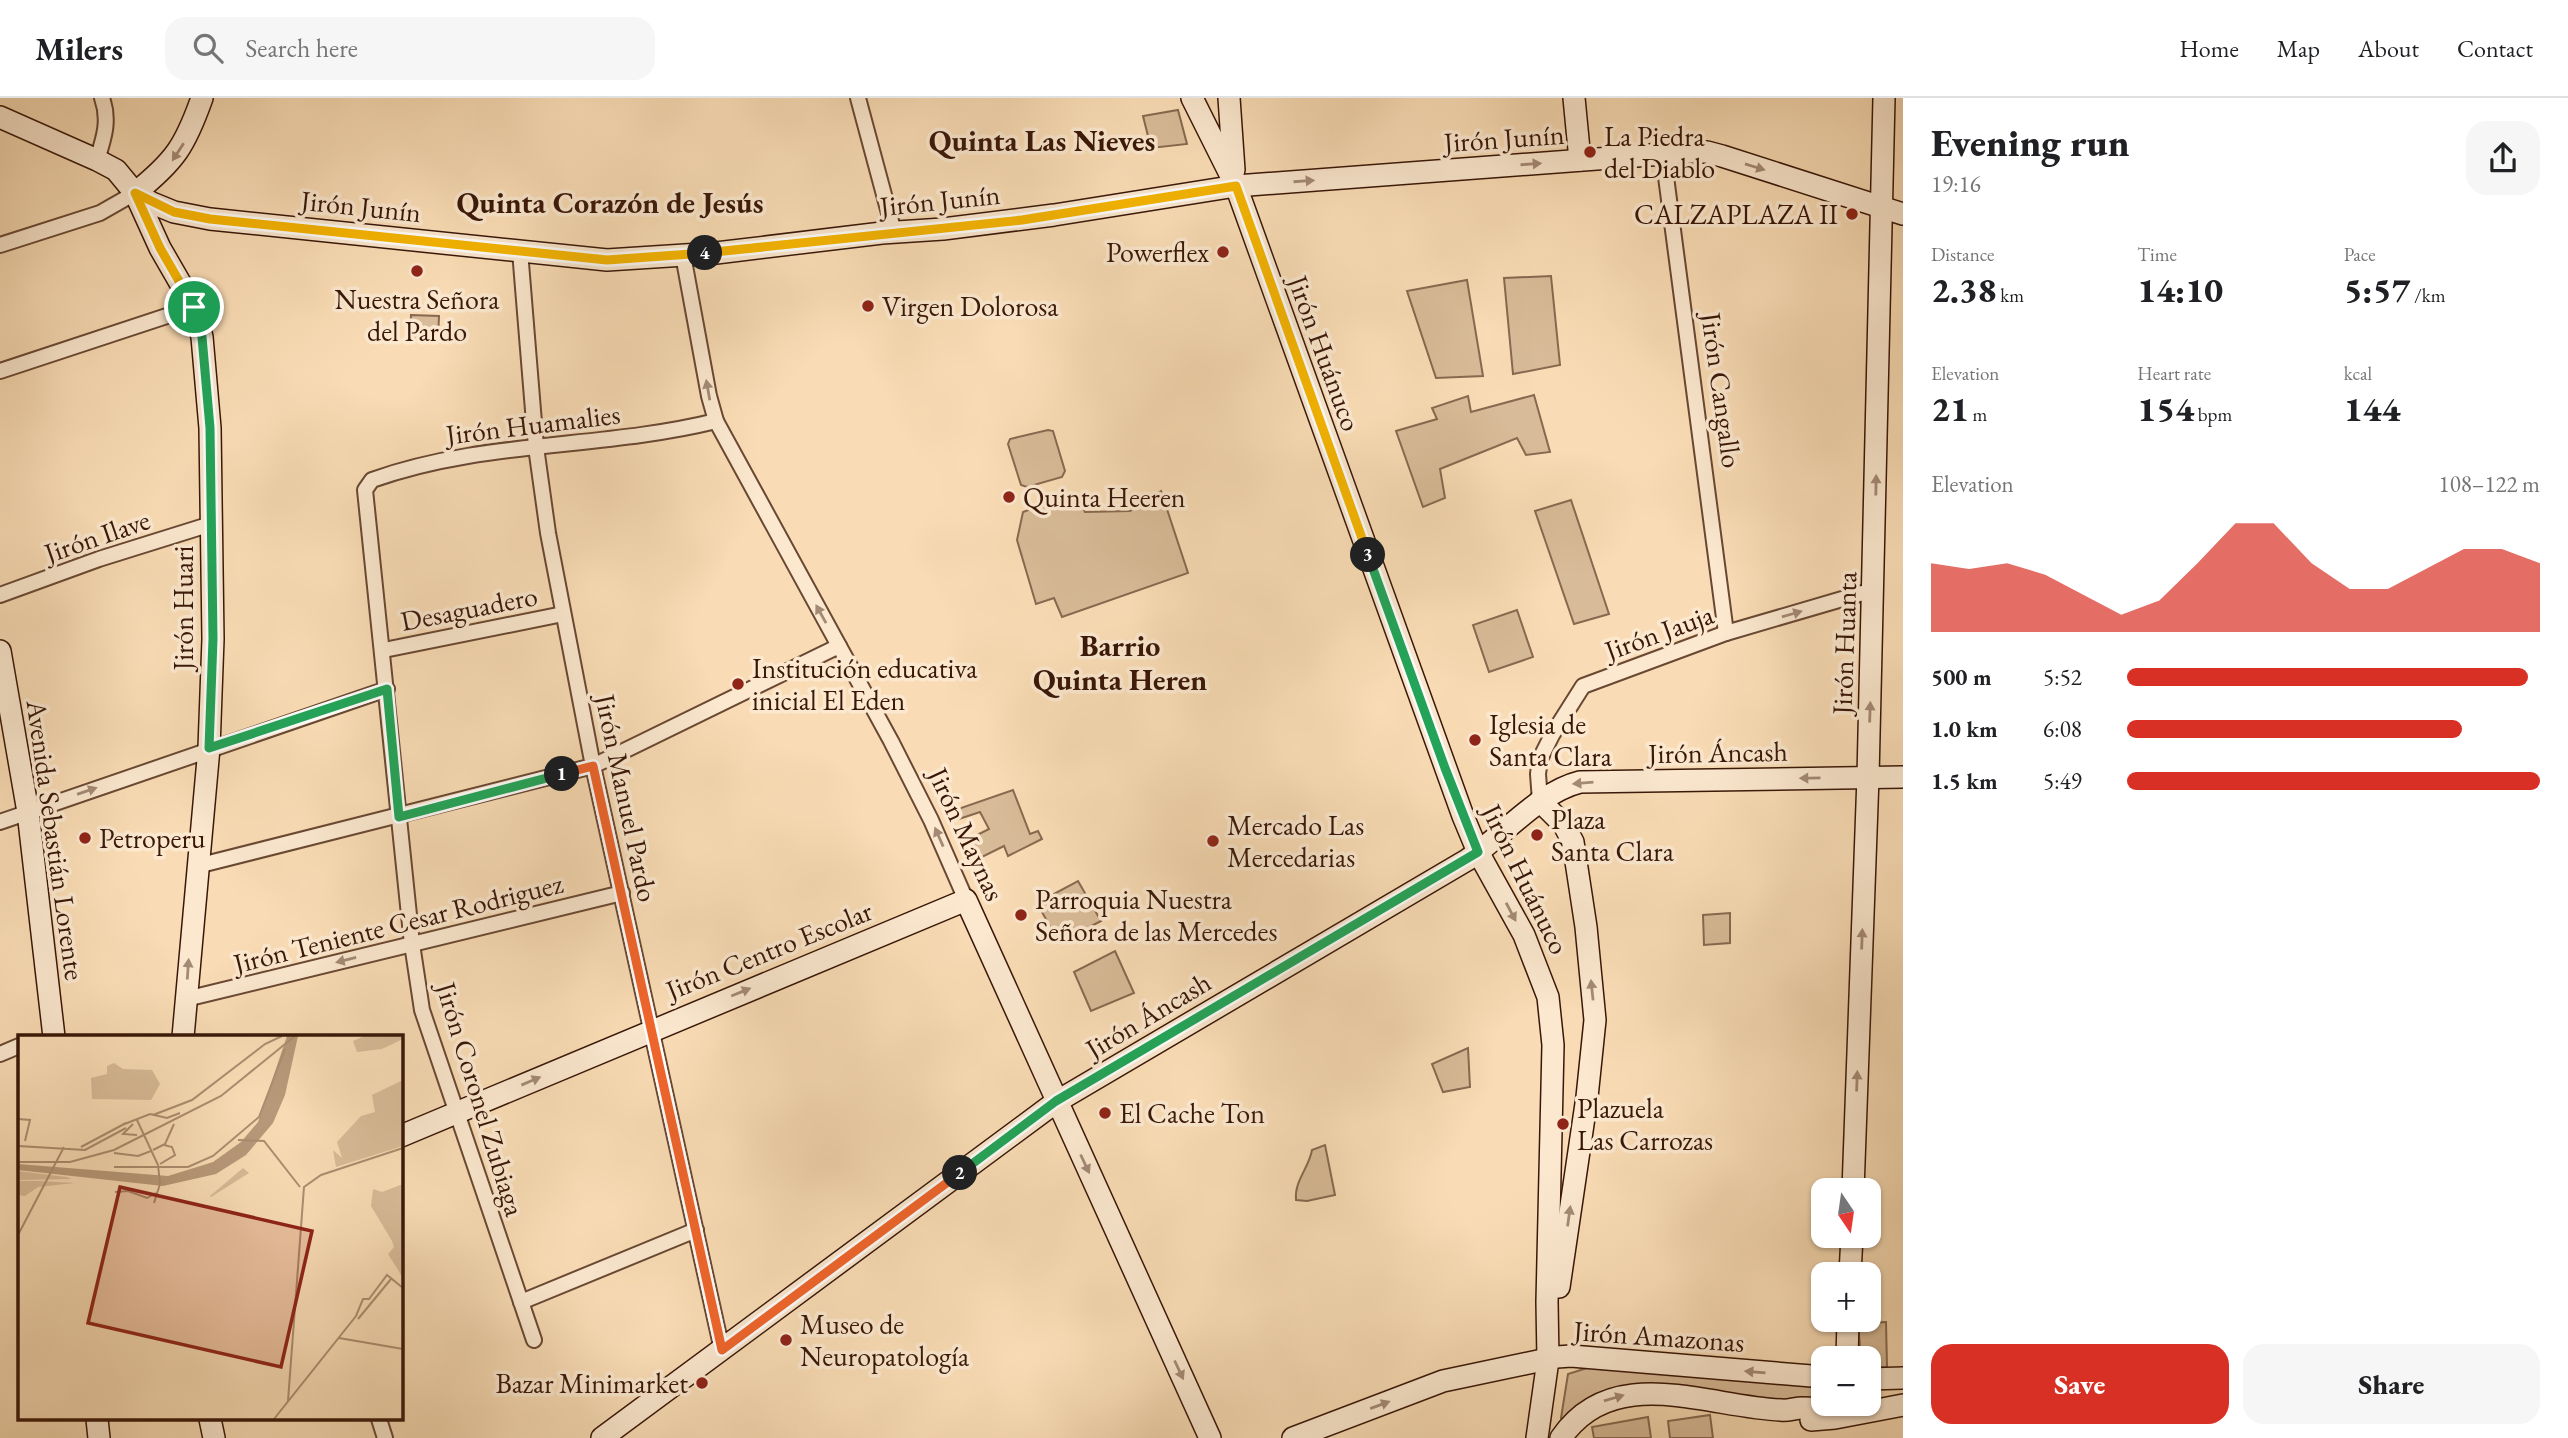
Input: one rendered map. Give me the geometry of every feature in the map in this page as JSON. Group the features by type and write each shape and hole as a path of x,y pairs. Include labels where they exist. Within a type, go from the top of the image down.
{"street":[{"path":"97,159 106,125 102,98"},
{"path":"0,245 100,213 135,193 161,173 179,153 202,98"},
{"path":"858,98 894,232"},
{"name":"Jirón Huánuco","path":"1192,98 1236,186 1445,768 1478,852 1524,935 1548,997 1553,1045 1547,1302 1553,1358 1537,1438"},
{"path":"1229,98 1236,186"},
{"path":"1574,98 1580,160"},
{"name":"Jirón Huanta","path":"1853,1178 1873,590 1893,210 1884,98"},
{"name":"Jirón Junín","path":"0,117 97,159 124,178 135,193 174,212 210,219 607,260 683,255 1022,220 1236,186 1707,152 1893,210"},
{"name":"Jirón Cangallo","path":"1663,154 1726,633"},
{"name":"Jirón Huari","path":"135,193 160,248 194,307 202,337 210,428 213,639 209,748 183,1035"},
{"name":"Jirón Manuel Pardo","path":"520,251 536,447 548,534 593,766 722,1350"},
{"name":"Jirón Maynas","path":"683,255 716,421 920,796 1210,1438"},
{"path":"0,371 194,307"},
{"name":"Jirón Huamalies","path":"365,492 372,480 423,464 475,453 657,434 716,421"},
{"name":"Jirón Coronel Zubiaga","path":"365,492 384,650 412,944 422,1010 534,1340"},
{"name":"Jirón Ilave","path":"0,595 99,559 211,524"},
{"name":"Jirón Jauja","path":"1540,801 1540,759 1581,687 1726,633 1873,590"},
{"name":"Desaguadero","path":"384,650 563,614"},
{"path":"197,866 593,766 839,646"},
{"name":"Avenida Sebastián Lorente","path":"0,651 28,813 49,1035"},
{"path":"0,822 387,689"},
{"name":"Jirón Áncash","path":"603,1438 1056,1101 1478,852 1540,801 1561,788 1580,782 1903,777"},
{"name":"Jirón Huánuco","path":"1540,801 1564,825 1573,842 1586,927 1595,1020 1588,1092 1559,1286 1548,1438"},
{"name":"Jirón Teniente Cesar Rodriguez","path":"186,999 622,893"},
{"name":"Jirón Centro Escolar","path":"402,1136 966,900"},
{"path":"0,1054 18,1046"},
{"path":"521,1302 696,1230"},
{"name":"Jirón Amazonas","path":"1293,1438 1443,1381 1553,1358 1571,1356 1811,1376"},
{"path":"1881,1378 1903,1378"},
{"path":"1561,1438 1573,1422 1588,1410 1622,1395 1673,1395 1783,1411 1811,1409"},
{"path":"1783,1411 1791,1416 1815,1420 1903,1405"},
{"path":"97,1420 99,1438"},
{"path":"210,1420 214,1438"},
{"path":"379,1420 385,1438"}],"shaded area":[{"path":"1178,110 1187,144 1151,148 1143,116"},
{"path":"1551,276 1560,365 1513,374 1504,278"},
{"path":"1467,280 1483,376 1436,378 1407,291"},
{"path":"411,315 439,316 438,340 410,339"},
{"path":"1534,395 1550,452 1526,455 1517,438 1440,469 1445,498 1423,507 1396,431 1437,419 1432,408 1468,396 1471,412"},
{"path":"1053,431 1065,471 1062,477 1027,487 1021,485 1008,444 1010,439"},
{"path":"1161,491 1188,573 1062,617 1054,598 1036,604 1017,540 1023,512 1058,499 1078,498 1085,512 1130,511"},
{"path":"1571,500 1609,614 1574,624 1535,511"},
{"path":"1517,610 1533,657 1489,672 1473,625"},
{"path":"1013,790 1030,834 1038,831 1042,839 1008,856 1004,846 974,861 965,841 989,829 980,812 959,819 956,812"},
{"path":"1078,881 1101,921 1059,943 1037,903"},
{"path":"1730,913 1730,943 1704,945 1703,915"},
{"path":"1115,951 1134,993 1091,1011 1074,972"},
{"path":"1468,1048 1470,1087 1443,1092 1432,1064"},
{"path":"1325,1145 1335,1195 1307,1201 1296,1200 1297,1187 1312,1150"},
{"path":"1881,1322 1886,1322 1887,1367 1881,1367 1881,1346 1860,1346 1859,1332 1881,1332"},
{"path":"1612,1367 1811,1386 1811,1403 1672,1389 1566,1422 1561,1418 1568,1374 1587,1368"},
{"path":"1710,1415 1713,1438 1670,1438 1668,1421"},
{"path":"1648,1417 1651,1438 1594,1438 1592,1427"}],"place":[{"name":"La Piedra del Diablo","path":"1590,152"},
{"name":"CALZAPLAZA II","path":"1852,214"},
{"name":"Powerflex","path":"1223,252"},
{"name":"Nuestra Señora del Pardo","path":"417,271"},
{"name":"Virgen Dolorosa","path":"868,306"},
{"name":"Quinta Heeren","path":"1009,497"},
{"name":"Institución educativa inicial El Eden","path":"738,684"},
{"name":"Iglesia de Santa Clara","path":"1475,740"},
{"name":"Plaza Santa Clara","path":"1537,835"},
{"name":"Petroperu","path":"85,838"},
{"name":"Mercado Las Mercedarias","path":"1213,841"},
{"name":"Parroquia Nuestra Señora de las Mercedes","path":"1021,915"},
{"name":"El Cache Ton","path":"1105,1113"},
{"name":"Plazuela Las Carrozas","path":"1563,1124"},
{"name":"Museo de Neuropatología","path":"786,1340"},
{"name":"Bazar Minimarket","path":"702,1383"}],"district":[{"name":"Quinta Las Nieves","path":"1042,141"},
{"name":"Quinta Corazón de Jesús","path":"610,203"},
{"name":"Barrio Quinta Heren","path":"1120,663"}],"route":[{"path":"1236,186 1445,768 1478,852 1056,1101 722,1350 593,766 399,817 387,689 209,748 213,639 210,428 202,337 194,307 160,248 135,193 174,212 210,219 607,260 716,253 1022,220 1236,186"}]}
